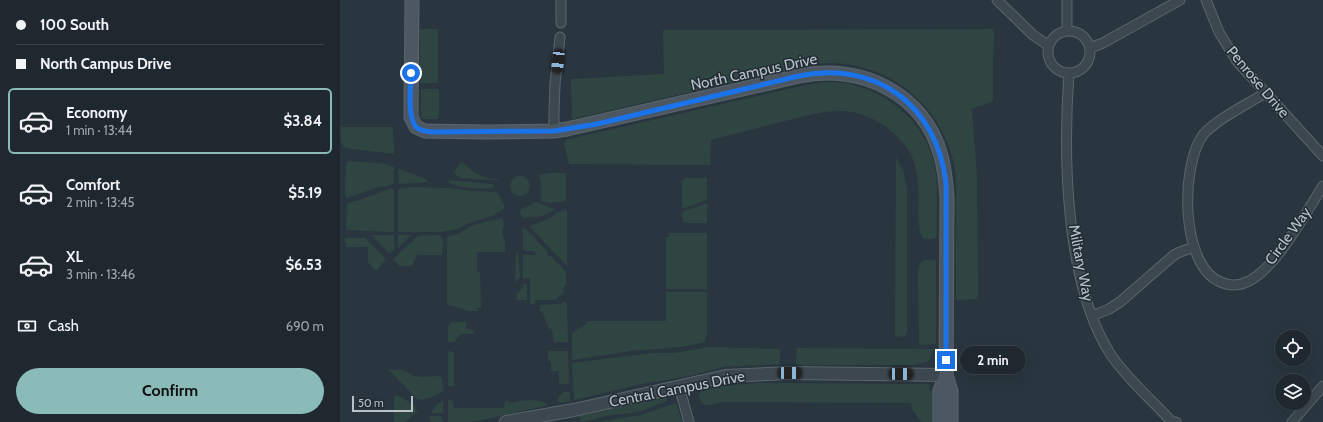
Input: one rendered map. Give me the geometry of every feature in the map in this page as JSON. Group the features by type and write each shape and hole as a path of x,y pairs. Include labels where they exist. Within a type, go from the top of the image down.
{"main road":[{"name":"North Campus Drive","path":"412,0 411,114 416,127 425,131 554,131 597,124 810,74 829,72 848,74 868,79 891,90 902,98 922,118 936,142 945,169 947,198 946,375 951,391 951,422"},
{"name":"North Campus Drive","path":"940,422 940,391 946,375"}],"street":[{"path":"561,0 561,23"},
{"path":"997,0 1033,35 1049,46"},
{"path":"1067,0 1067,31"},
{"path":"1090,48 1102,43 1180,0"},
{"name":"Penrose Drive","path":"1206,0 1219,32 1236,60 1323,156"},
{"path":"1067,31 1083,36 1088,42 1090,48 1088,63 1083,69 1069,73 1063,72 1052,65 1048,52 1049,46 1056,36 1067,31"},
{"path":"554,131 554,98 560,37"},
{"name":"Military Way","path":"1069,73 1067,107 1069,196 1078,265 1084,293 1092,316 1112,355 1172,422 1176,422"},
{"name":"Circle Way","path":"1265,93 1216,124 1203,135 1198,143 1190,164 1187,188 1188,215 1194,247 1205,270 1216,280 1228,284 1235,285 1249,281 1263,270 1282,249 1323,186"},
{"path":"1092,316 1109,309 1120,302 1174,255 1194,247"},
{"name":"Central Campus Drive","path":"506,422 574,410 726,376 752,374 946,375"},
{"path":"680,386 690,422"},
{"path":"1292,422 1323,386"}],"green space":[{"path":"420,29 438,29 438,83 420,83"},
{"path":"994,29 993,101 972,109 977,176 978,299 956,300 956,183 955,169 948,143 936,120 928,109 909,91 888,77 879,73 847,64 814,64 572,119 571,79 664,74 663,30"},
{"path":"825,82 846,83 879,95 893,104 917,127 933,158 936,175 937,236 934,239 924,239 921,235 917,174 913,159 908,150 894,133 885,126 875,120 855,113 836,111 820,113 711,140 710,165 569,164 564,144 565,140 801,86"},
{"path":"421,89 439,89 439,116 437,119 423,119 421,117"},
{"path":"341,127 393,127 394,154 345,148 341,141"},
{"path":"896,157 904,173 907,190 907,332 905,336 895,337"},
{"path":"350,161 386,164 394,167 394,183 347,198 345,194 346,163"},
{"path":"462,162 479,175 487,178 499,179 460,178 453,172"},
{"path":"400,169 426,179 428,182 399,184 398,170"},
{"path":"549,173 566,173 566,201 550,203 541,201 542,188 539,175"},
{"path":"520,176 527,179 530,186 527,193 520,196 513,193 510,186 513,179"},
{"path":"684,178 707,178 707,200 682,209 682,180 684,180"},
{"path":"449,180 492,184 494,186 491,189 462,187 448,182"},
{"path":"412,187 496,192 498,193 505,208 493,216 471,222 457,229 440,232 398,232 398,190 400,188"},
{"path":"389,189 393,189 394,192 394,231 346,230 347,203 360,200"},
{"path":"536,202 555,209 542,216 523,218 520,210"},
{"path":"707,203 707,223 683,222 682,212"},
{"path":"567,210 567,266 529,226 545,221 560,212"},
{"path":"502,218 504,224 502,233 505,241 505,252 477,252 477,272 480,272 481,308 478,308 478,311 468,311 447,304 447,238 458,234 473,225"},
{"path":"523,228 525,228 548,252 548,255 546,255 552,257 566,272 567,284 563,288 564,292 555,300 535,300 535,304 530,304 530,278 523,278 523,255 537,255 534,251 525,251 523,249"},
{"path":"669,233 707,233 707,289 666,289 666,237 669,237"},
{"path":"371,235 394,235 394,249 390,254"},
{"path":"398,235 411,235 398,248"},
{"path":"439,235 443,239 442,255 418,255 412,266 399,266 393,259 418,236"},
{"path":"345,238 365,238 386,259 376,271 368,262 368,247 346,247"},
{"path":"518,252 520,277 515,283 516,255"},
{"path":"925,260 935,260 936,262 936,344 919,345 918,270 920,264"},
{"path":"522,284 527,284 527,300 517,300 517,293 524,286"},
{"path":"666,292 707,292 707,332 705,342 682,347 631,351 572,360 572,333 588,321 666,321"},
{"path":"565,302 567,306 568,342 554,342 552,330 548,327 543,313 540,311 540,305 559,304"},
{"path":"452,322 466,322 466,329 474,330 474,334 461,334 454,342 448,342 448,329"},
{"path":"710,347 780,349 780,364 724,367 689,376 642,384 574,400 572,363 652,353 674,353"},
{"path":"797,348 933,349 931,357 927,362 913,365 798,365 796,362"},
{"path":"448,351 454,352 454,386 448,386"},
{"path":"548,351 568,351 569,384 560,384 559,371 551,371 551,361 548,361"},
{"path":"388,369 403,370 415,376 439,376 442,378 443,392 424,400 417,399"},
{"path":"757,383 929,384 929,390 934,391 935,422 921,422 912,409 911,403 722,402 707,405 701,402 700,399 699,393 701,393 701,391 722,386"},
{"path":"564,392 570,392 570,401 560,403 558,401 558,397"},
{"path":"398,395 409,402 418,411 405,422 394,422 394,396"},
{"path":"666,397 667,401 638,412 606,416 584,422 581,422 579,416"},
{"path":"448,400 453,401 454,408 504,408 505,401 509,401 509,403 533,400 541,401 547,404 546,406 471,422 448,422"},
{"path":"443,401 443,413 431,413 437,404"},
{"path":"676,403 682,422 598,422 641,415"},
{"path":"441,416 443,422 431,422 429,417"}],"route":[{"path":"411,73 411,117 416,127 431,132 568,130 810,74 829,72 848,74 879,83 902,98 922,118 936,142 945,169 946,360"}]}
